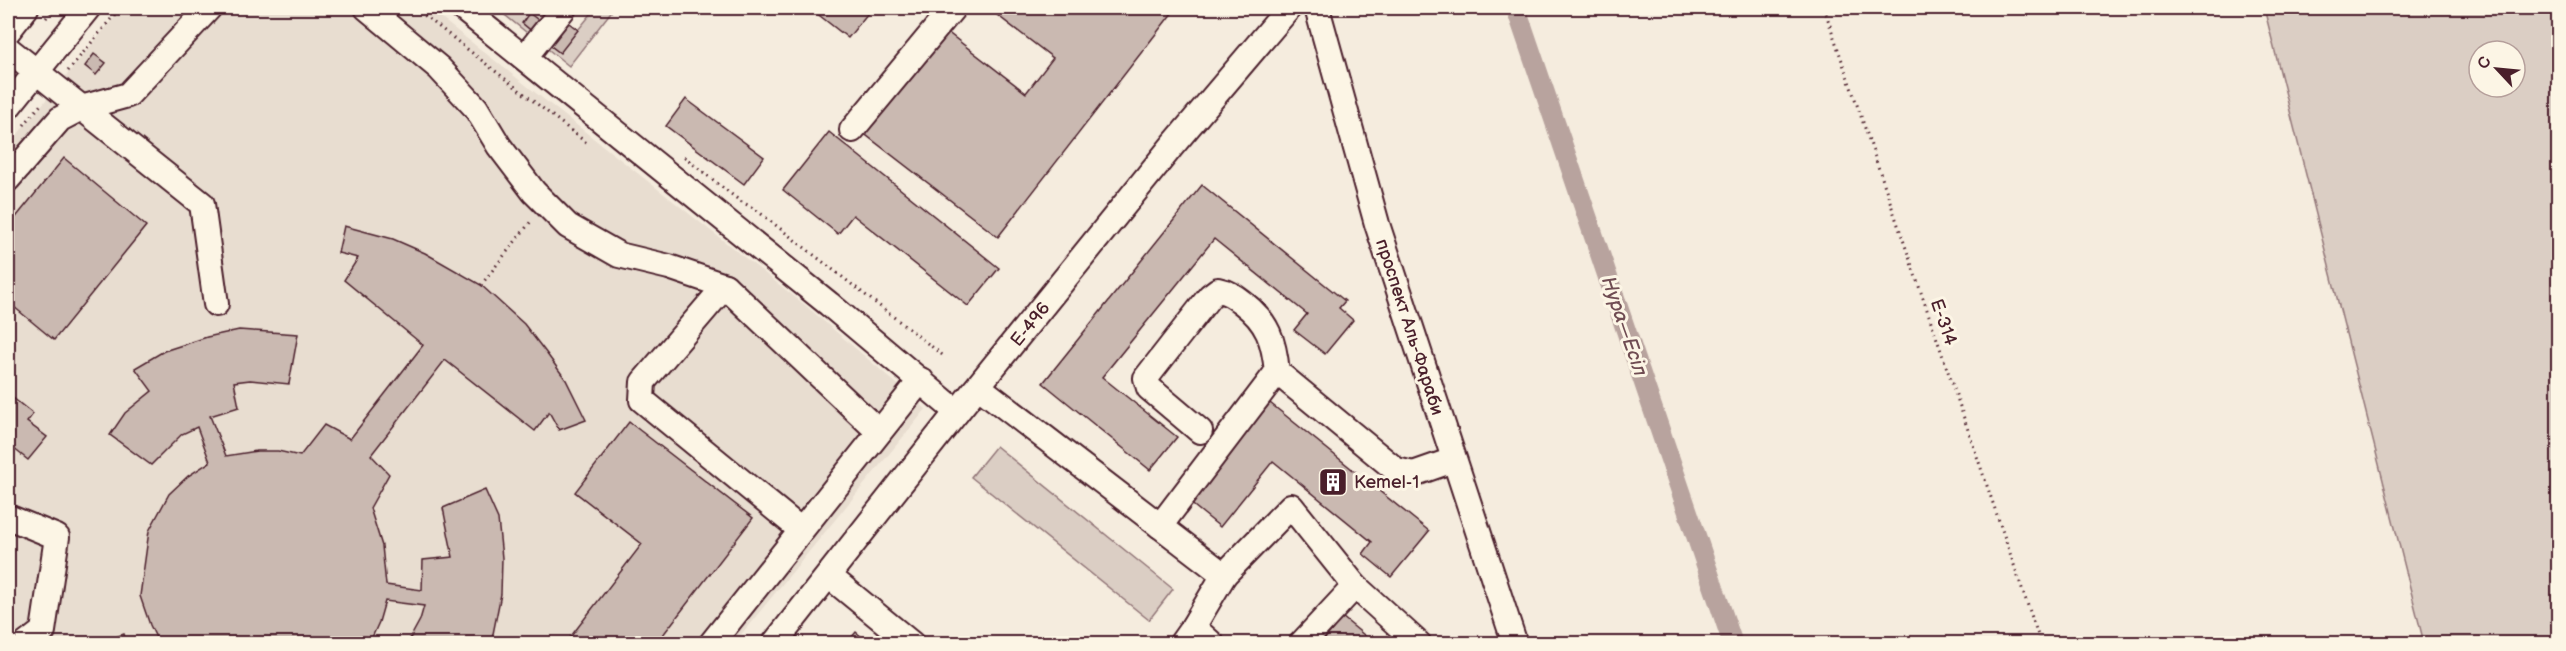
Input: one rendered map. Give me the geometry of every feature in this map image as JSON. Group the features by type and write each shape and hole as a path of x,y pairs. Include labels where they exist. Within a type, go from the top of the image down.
{"street":[{"path":"8,31 26,8"},
{"path":"8,107 88,8"},
{"path":"8,179 60,118 81,108 128,95 209,8"},
{"path":"367,8 439,68 476,108 499,146 534,192 568,226 619,255 669,267 724,286 879,432"},
{"path":"462,8 921,380 957,412"},
{"path":"525,57 564,8"},
{"path":"852,130 953,8"},
{"name":"E-496","path":"774,644 957,412 1172,146 1289,8"},
{"name":"проспект Аль-Фараби","path":"1317,8 1377,224 1515,644"},
{"path":"8,50 202,204 216,304"},
{"path":"724,286 643,382 642,400 801,530"},
{"path":"1160,526 1277,372 1275,347 1259,316 1227,291 1218,290 1210,296 1146,378 1149,388 1200,431"},
{"path":"1277,372 1396,470 1413,474 1453,460"},
{"path":"711,644 921,380"},
{"path":"979,387 1224,575"},
{"path":"1212,644 1187,635 1224,575 1291,506 1354,586 1419,644"},
{"path":"8,517 57,537 43,631 26,644"},
{"path":"829,576 912,644"},
{"path":"1301,644 1354,586"}],"path":[{"path":"415,8 588,144"},
{"name":"E-314","path":"1824,8 2042,644"},
{"path":"680,154 740,201 755,209 945,357"},
{"path":"481,285 545,204"}],"shaded area":[{"path":"122,8 428,8 805,305 926,409 734,643 8,644 8,146"},
{"path":"496,8 554,8 531,36"},
{"path":"596,8 614,8 569,66 544,46 547,43 560,52"},
{"path":"2264,8 2558,8 2558,643 2424,643"},
{"path":"996,446 1173,589 1149,620 971,477"}],"building":[{"path":"810,8 872,8 848,38"},
{"path":"988,8 1176,8 998,237 862,132 942,28 1026,93 1053,58"},
{"path":"529,13 542,23 534,33 522,23"},
{"path":"565,20 578,30 560,53 547,43"},
{"path":"94,54 106,63 96,75 85,66"},
{"path":"686,99 764,157 744,184 666,126"},
{"path":"829,132 999,268 968,306 853,215 838,234 783,190"},
{"path":"64,158 146,226 54,340 8,302 10,277 8,274 8,227"},
{"path":"1202,185 1345,301 1339,308 1353,320 1325,354 1294,330 1307,314 1214,239 1102,377 1177,437 1150,470 1043,383"},
{"path":"344,226 393,239 425,253 481,285 524,324 566,380 586,420 559,430 549,412 535,431 445,360 371,455 389,474 370,508 382,546 386,585 422,590 423,560 453,557 443,508 485,490 498,519 502,558 501,594 491,644 407,644 420,620 424,606 385,601 369,644 159,644 140,596 149,531 169,494 188,476 210,462 197,427 182,434 151,465 110,435 125,413 152,391 135,368 164,351 207,337 239,330 298,334 289,384 250,380 234,382 239,407 210,416 226,456 257,451 278,451 300,456 324,425 350,439 423,345 344,280 358,258 338,253"},
{"path":"8,394 33,414 27,422 47,437 28,460 8,444"},
{"name":"Kemel-1","path":"1270,403 1429,531 1391,577 1363,554 1372,542 1273,461 1220,527 1189,502"},
{"path":"629,422 753,518 656,644 565,644 642,544 575,492"},
{"path":"1342,617 1375,644 1321,644"},
{"path":"856,632 870,644 846,644"},
{"path":"124,634 127,644 96,644"}],"waterway":[{"name":"Нура—Есіл","path":"1516,8 1733,644"}],"place":[{"name":"Kemel-1","path":"1333,482"}]}
